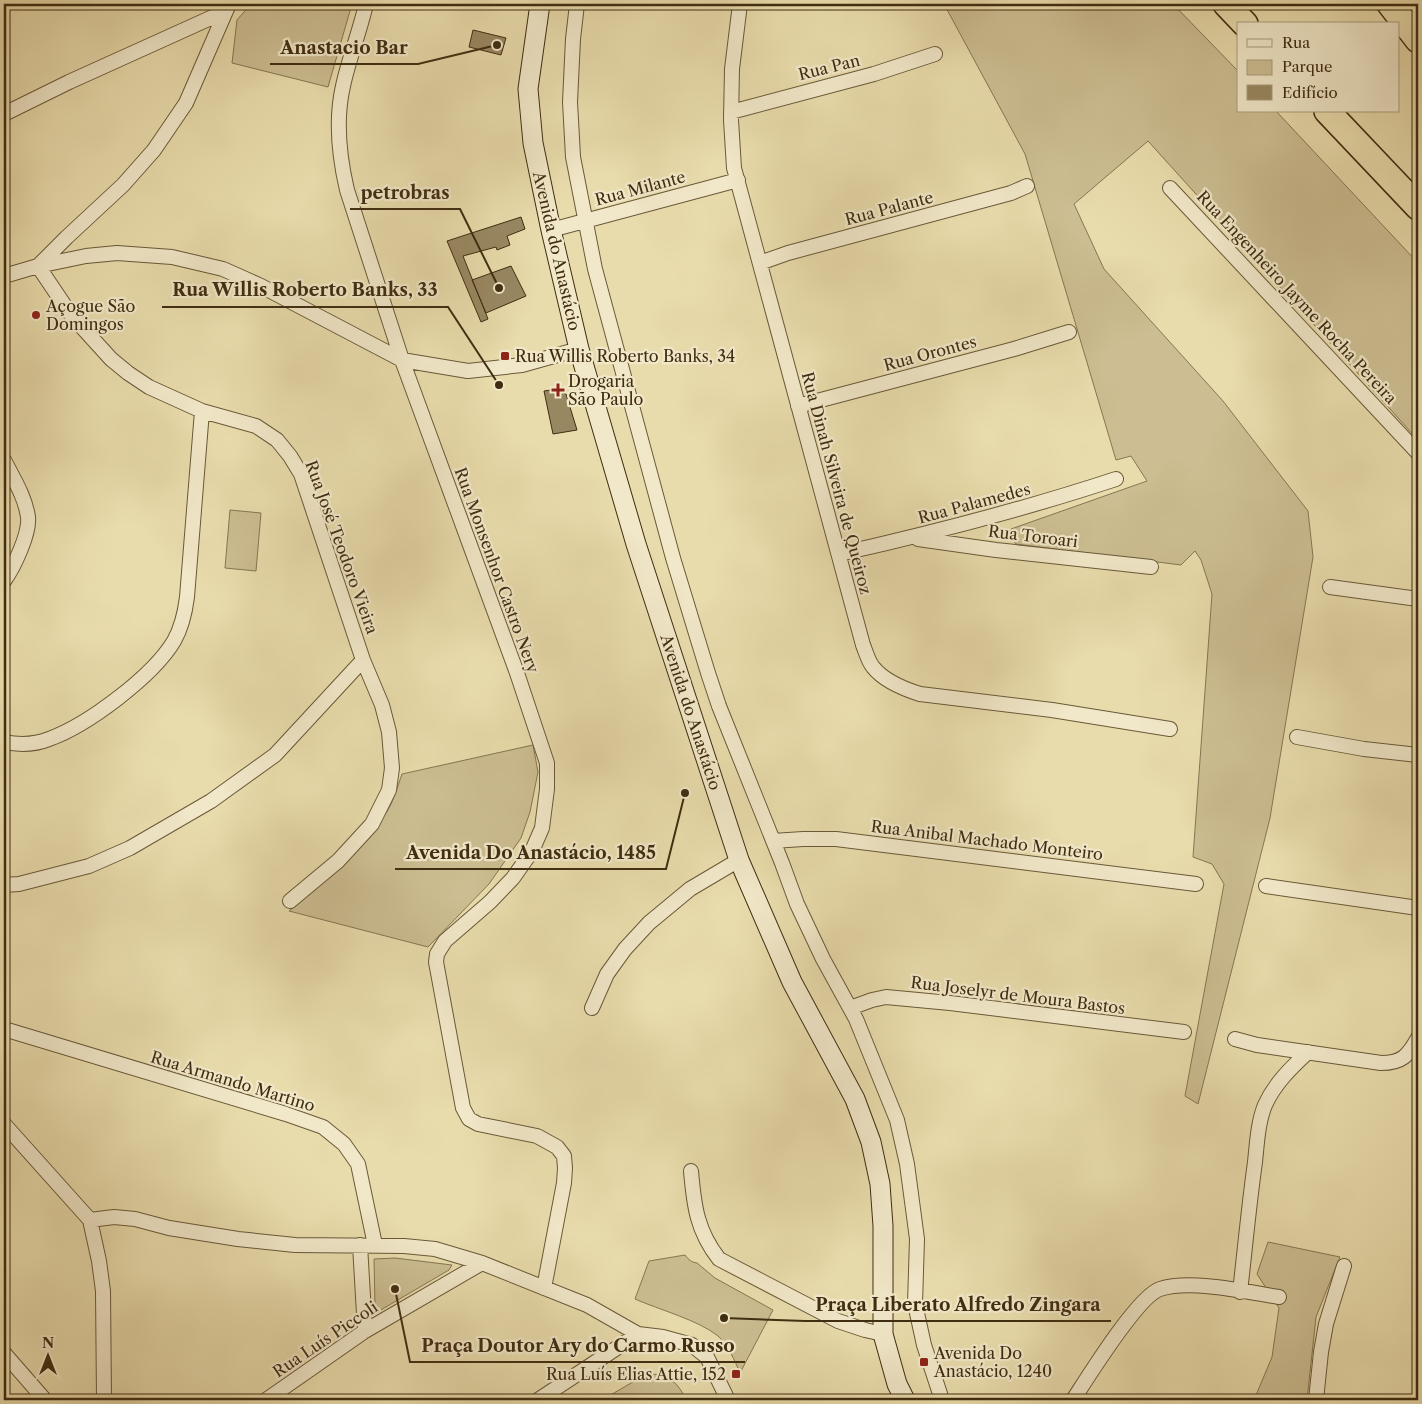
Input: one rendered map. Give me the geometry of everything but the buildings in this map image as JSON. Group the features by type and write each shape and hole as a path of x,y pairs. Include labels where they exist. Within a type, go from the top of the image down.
{"highway":[{"path":"1226,4 1243,22"},
{"path":"1390,4 1418,40"},
{"path":"1328,112 1418,208"}],"main road":[{"name":"Avenida do Anastácio","path":"540,4 528,90 533,143 550,230 579,349 636,544 739,860 792,982 855,1099 871,1142 880,1184 883,1226 882,1334 897,1384 905,1400"}],"street":[{"name":"Rua Monsenhor Castro Nery","path":"366,4 342,87 338,134 340,162 346,190 402,360 517,673 547,763 547,789 542,828 532,851 513,878 490,902 445,941 437,954 437,970 448,1017 463,1108 469,1119 478,1124 537,1136 557,1147 564,1156 566,1168 564,1183 544,1288"},
{"name":"Avenida do Anastácio","path":"578,4 573,39 570,102 573,157 595,269 673,558 702,656 732,740 800,912 850,1008 875,1063 897,1120 907,1164 917,1238 915,1304 924,1345 942,1400"},
{"name":"Rua Dinah Silveira de Queiroz","path":"740,4 732,69 731,112 734,168 863,645 873,666 891,682 906,690 929,695 1052,710 1170,729"},
{"path":"38,266 122,186 154,150 186,103 227,7"},
{"path":"4,114 227,7"},
{"name":"Rua Pan","path":"731,112 874,74 935,54"},
{"name":"Rua Milante","path":"550,230 738,180"},
{"name":"Rua Palante","path":"760,263 788,253 1011,193 1027,186"},
{"name":"Rua Engenheiro Jayme Rocha Pereira","path":"1170,188 1418,453"},
{"path":"4,276 38,266 86,256 116,253 172,257 223,269 261,286 402,360 468,371 522,365 579,349"},
{"name":"Rua José Teodoro Vieira","path":"38,266 71,315 111,359 149,387 202,411 256,426 277,440 301,474 363,660 382,705 389,732 392,768 389,790 372,824 338,861 290,902"},
{"name":"Rua Orontes","path":"798,406 1014,349 1069,332"},
{"path":"4,742 19,744 49,739 78,724 141,680 174,641 184,618 188,597 202,411"},
{"path":"4,581 22,548 28,518 20,490 5,463"},
{"name":"Rua Palamedes","path":"839,554 911,538 1029,507 1116,479"},
{"name":"Rua Toroari","path":"911,538 996,550 1151,567"},
{"path":"1330,587 1418,599"},
{"path":"4,885 20,884 89,866 130,848 212,801 275,756 363,660"},
{"path":"1298,737 1364,749 1418,755"},
{"name":"Rua Anibal Machado Monteiro","path":"773,841 836,839 1196,884"},
{"path":"592,1008 607,974 625,949 649,923 690,889 739,860"},
{"path":"1266,886 1418,908"},
{"name":"Rua Joselyr de Moura Bastos","path":"850,1008 886,997 950,1003 1184,1032"},
{"name":"Rua Armando Martino","path":"4,1029 324,1127 344,1144 358,1164 375,1245"},
{"path":"1235,1039 1257,1045 1381,1063 1394,1063 1403,1059 1412,1049 1418,1038"},
{"path":"1240,1292 1259,1127 1264,1107 1286,1072 1308,1052"},
{"path":"4,1124 90,1220 103,1291 104,1400"},
{"path":"690,1171 694,1206 700,1229 709,1247 718,1259 838,1321 882,1334"},
{"path":"90,1220 114,1217 135,1219 169,1228 238,1240 285,1244 360,1244 416,1246 435,1249 482,1263 587,1305 638,1334 663,1337 692,1345 707,1357 728,1400"},
{"path":"360,1244 365,1332"},
{"name":"Rua Luís Piccoli","path":"266,1400 365,1332 482,1263"},
{"path":"1316,1400 1326,1324 1344,1266"},
{"path":"1073,1400 1120,1330 1143,1302 1158,1290 1175,1286 1206,1287 1279,1297"},
{"path":"538,1400 638,1334"},
{"path":"4,1353 45,1400"}],"green space":[{"path":"251,4 352,4 328,87 232,63 237,20"},
{"path":"944,4 1173,4 1237,70 1237,112 1277,112 1418,263 1418,440 1148,141 1074,204 1104,269 1223,401 1308,511 1313,557 1270,818 1198,1104 1185,1096 1224,884 1212,864 1193,857 1212,594 1201,560 1195,551 1181,565 1016,544 1011,537 1011,529 1147,481 1131,456 1116,460 1025,154"},
{"path":"230,510 261,513 256,571 225,568"},
{"path":"533,745 538,772 530,812 521,838 489,884 428,947 289,911 340,866 375,829 390,806 402,774"},
{"path":"1268,1242 1340,1257 1316,1317 1307,1400 1254,1400 1272,1357 1279,1308 1257,1274"},
{"path":"685,1255 715,1278 773,1310 740,1373 728,1348 710,1330 690,1320 635,1299 649,1261"},
{"path":"395,1258 452,1265 449,1270 379,1311 375,1305 374,1259"},
{"path":"652,1374 664,1376 673,1381 686,1400 602,1400 643,1376"}],"place":[{"name":"Anastacio Bar","path":"497,45"},
{"name":"petrobras","path":"499,288"},
{"name":"Açogue São Domingos","path":"36,315"},
{"name":"Rua Willis Roberto Banks, 34","path":"505,356"},
{"name":"Rua Willis Roberto Banks, 33","path":"499,385"},
{"name":"Drogaria São Paulo","path":"558,390"},
{"name":"Avenida Do Anastácio, 1485","path":"685,793"},
{"name":"Praça Doutor Ary do Carmo Russo","path":"395,1289"},
{"name":"Praça Liberato Alfredo Zingara","path":"724,1318"},
{"name":"Avenida Do Anastácio, 1240","path":"924,1362"},
{"name":"Rua Luís Elias Attie, 152","path":"736,1374"}]}
